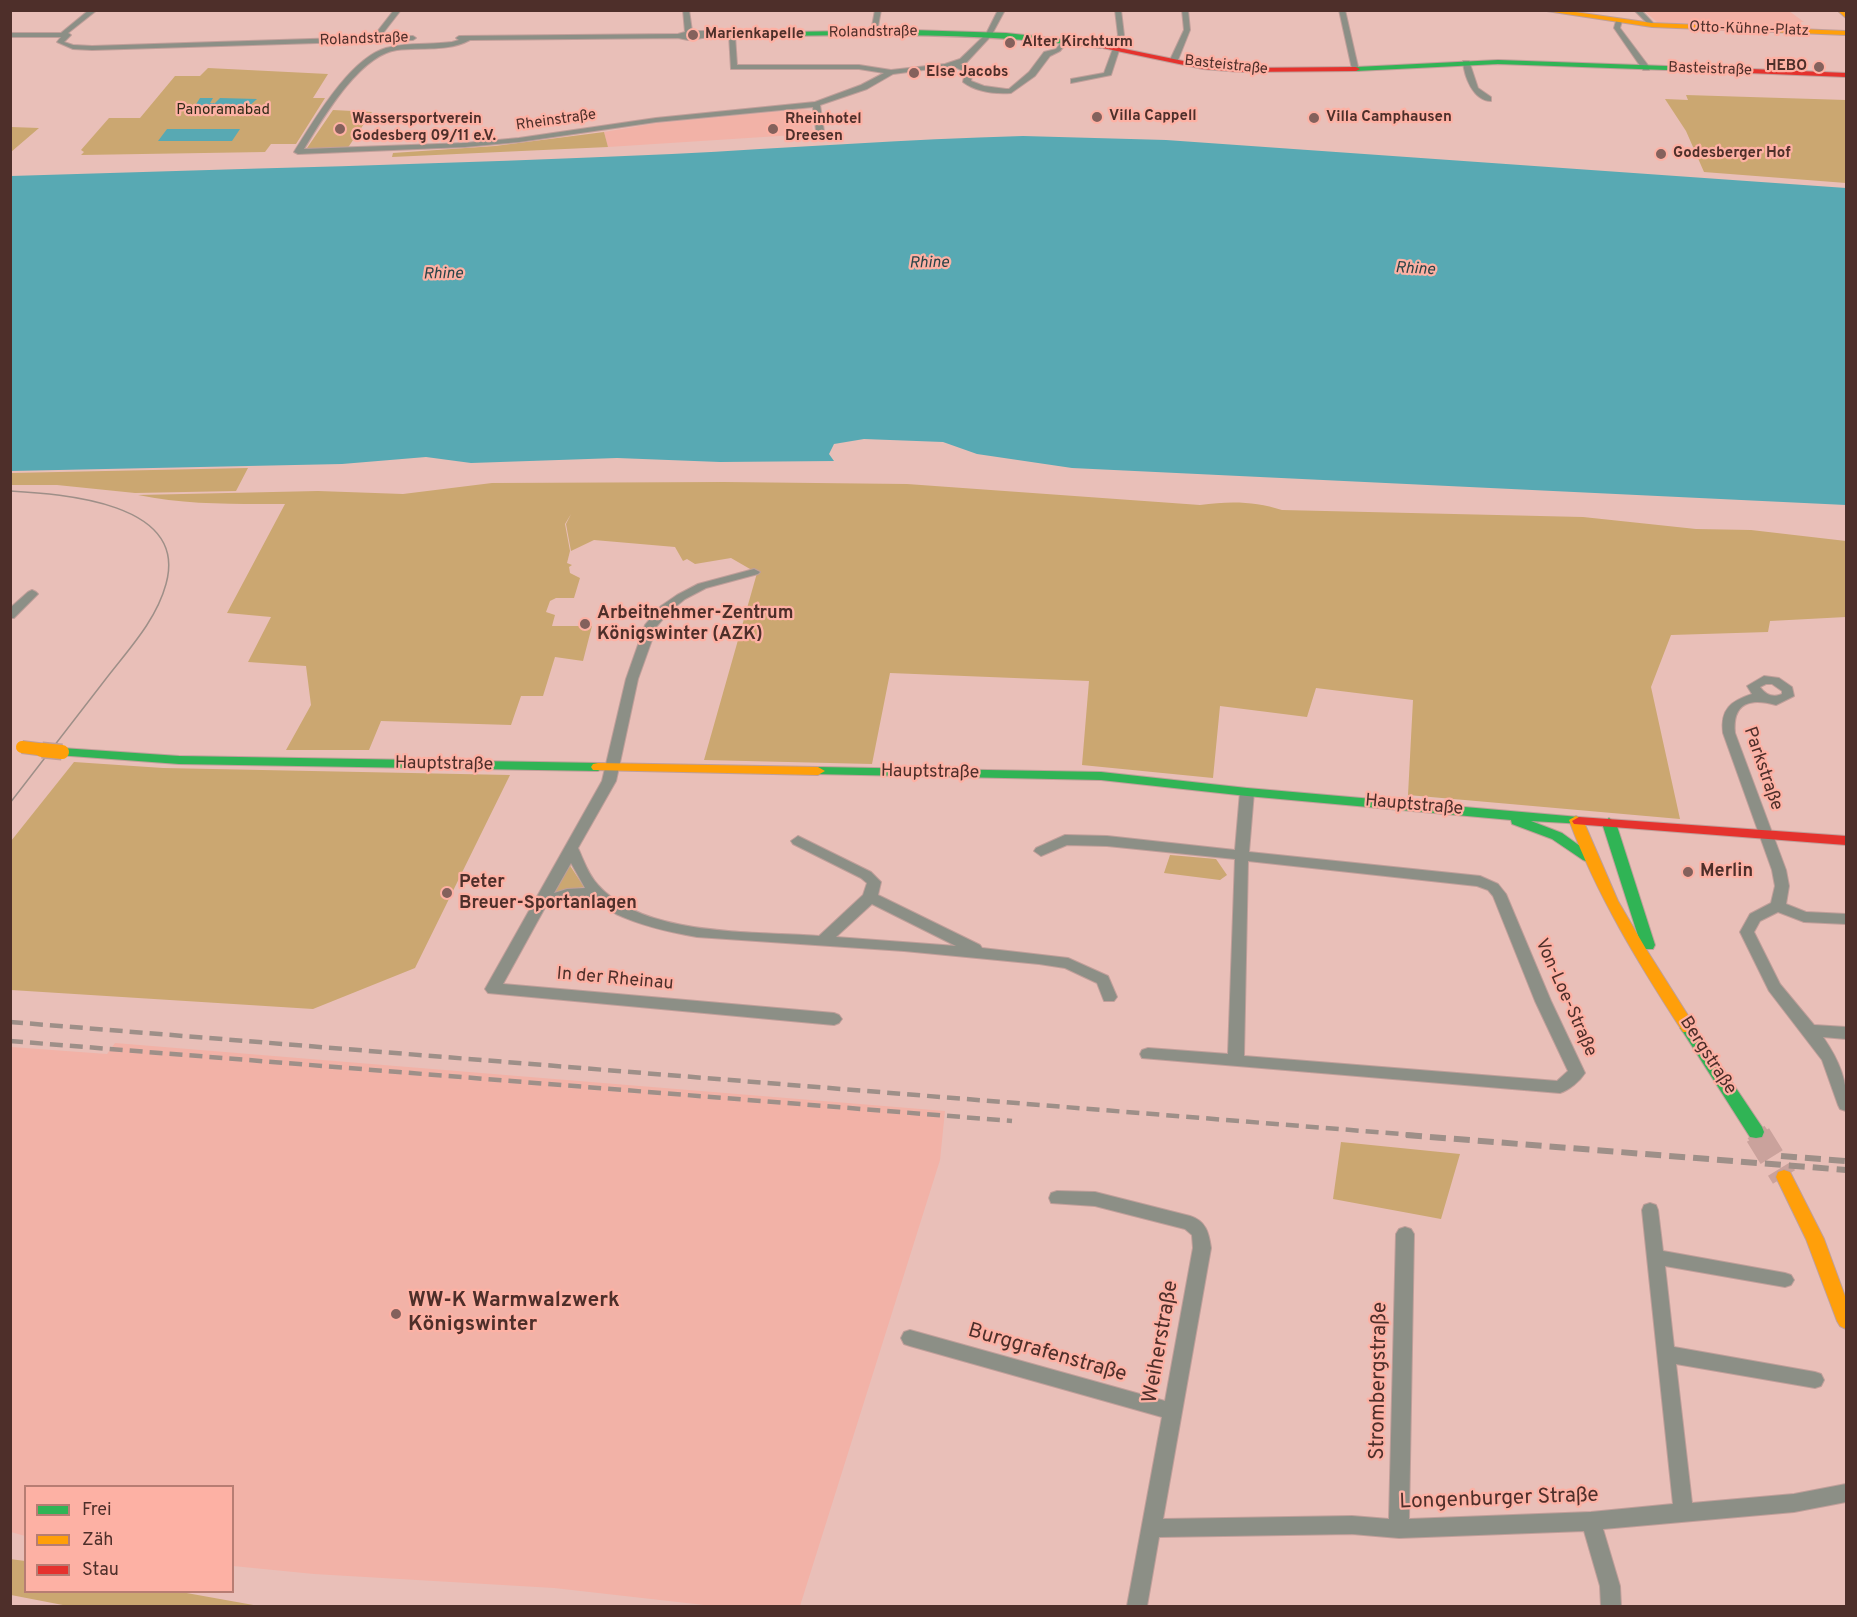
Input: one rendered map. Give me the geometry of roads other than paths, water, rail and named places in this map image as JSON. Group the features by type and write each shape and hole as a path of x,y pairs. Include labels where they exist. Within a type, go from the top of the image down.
{"street":[{"path":"66,36 64,33 94,10"},
{"path":"10,35 66,36 75,33 105,10"},
{"path":"375,39 398,10"},
{"path":"686,10 689,33"},
{"path":"874,32 878,10"},
{"name":"Rheinstraße","path":"468,38 456,43 395,48 381,52 336,95 298,152 476,144 656,120 816,104 864,87 891,72 963,61 989,35 1002,10"},
{"path":"1074,81 1107,75 1121,35 1118,10"},
{"path":"1174,60 1187,30 1185,10"},
{"path":"1342,10 1356,69"},
{"name":"Otto-Kühne-Platz","path":"1544,10 1652,25 1846,33"},
{"path":"1637,10 1652,25"},
{"path":"1840,10 1846,15"},
{"path":"1619,21 1617,28 1646,68"},
{"name":"Rolandstraße","path":"678,36 689,33 726,35 874,32 958,32 989,35"},
{"path":"726,35 734,68 859,67 891,72"},
{"name":"Rolandstraße","path":"66,36 60,42 63,45 75,47 375,39 678,36 711,38 726,35"},
{"name":"Basteistraße","path":"989,35 1066,40 1116,48 1203,67 1241,70 1356,69 1498,62 1846,75"},
{"path":"954,64 969,71 967,82 969,84 1011,91 1032,74 1047,54 1058,50 1066,40"},
{"path":"1466,63 1475,89 1488,99"},
{"path":"816,104 820,138"},
{"name":"In der Rheinau","path":"754,572 702,586 665,609 651,625 632,679 609,782 493,989 834,1019"},
{"path":"10,615 32,594"},
{"name":"Parkstraße","path":"1760,696 1740,702 1731,709 1726,719 1766,838"},
{"name":"Hauptstraße","path":"16,746 62,752 178,760 1091,776 1766,838 1846,841"},
{"path":"1236,1061 1242,857 1247,792"},
{"name":"Bergstraße","path":"1498,813 1557,836 1588,857"},
{"name":"Bergstraße","path":"1576,820 1588,857 1659,980 1756,1132"},
{"name":"Bergstraße","path":"1609,823 1659,980"},
{"path":"1766,838 1779,870 1782,886 1778,906"},
{"name":"Von-Loe-Straße","path":"1041,851 1065,840 1107,841 1242,857 1480,880 1493,887 1499,894 1543,1001 1577,1073 1560,1087 1148,1054"},
{"path":"798,841 866,874 874,882 870,897 822,940"},
{"path":"572,849 580,872 595,892 620,909 649,922 690,932 822,940 1068,963 1103,980 1109,997"},
{"path":"542,901 567,894 595,892"},
{"path":"870,897 985,954"},
{"path":"1846,919 1804,917 1778,906 1758,914 1750,921 1747,932 1774,987 1810,1030 1829,1058 1846,1105"},
{"path":"1810,1030 1846,1032"},
{"path":"1784,1177 1815,1239 1846,1321"},
{"name":"Weiherstraße","path":"1057,1198 1105,1202 1190,1223 1200,1232 1202,1248 1137,1606"},
{"path":"1650,1210 1684,1514"},
{"name":"Strombergstraße","path":"1399,1529 1405,1234"},
{"path":"1657,1257 1785,1280"},
{"name":"Burggrafenstraße","path":"910,1338 1172,1411"},
{"path":"1666,1354 1815,1380"},
{"name":"Longenburger Straße","path":"1152,1528 1352,1525 1399,1529 1591,1521 1794,1503 1846,1493"},
{"path":"1591,1521 1610,1586 1611,1606"}],"water":[{"path":"200,98 213,98 210,103 215,103 220,98 257,99 247,108 241,108 243,105 241,105 236,108 212,109 214,105 208,105 205,109 193,109"},
{"path":"167,129 240,129 232,141 158,141"},
{"name":"Rhine","path":"1023,136 1166,140 1846,188 1846,505 1072,468 977,454 943,442 864,439 834,444 829,454 834,461 720,462 617,458 471,463 426,457 342,464 11,471 11,176 589,158"}],"tunnel":[{"path":"1756,1132 1759,1136"},
{"path":"1758,1135 1784,1177"}],"tram line":[{"path":"10,491 60,495 116,508 140,519 159,535 168,557 166,584 148,623 10,803"}],"railway":[{"path":"10,1022 1425,1136"},
{"path":"10,1041 1012,1121"},
{"path":"1406,1135 1846,1170"},
{"path":"1781,1156 1846,1161"}],"place":[{"name":"Marienkapelle","path":"693,35"},
{"name":"Alter Kirchturm","path":"1010,43"},
{"name":"HEBO","path":"1819,67"},
{"name":"Else Jacobs","path":"914,73"},
{"name":"Villa Cappell","path":"1097,117"},
{"name":"Villa Camphausen","path":"1314,118"},
{"name":"Wassersportverein Godesberg 09/11 e.V.","path":"340,129"},
{"name":"Rheinhotel Dreesen","path":"773,129"},
{"name":"Godesberger Hof","path":"1661,154"},
{"name":"Arbeitnehmer-Zentrum Königswinter (AZK)","path":"585,624"},
{"name":"Merlin","path":"1688,872"},
{"name":"Peter Breuer-Sportanlagen","path":"447,893"},
{"name":"WW-K Warmwalzwerk Königswinter","path":"396,1314"}],"park label":[{"name":"Panoramabad","path":"223,111"}]}
